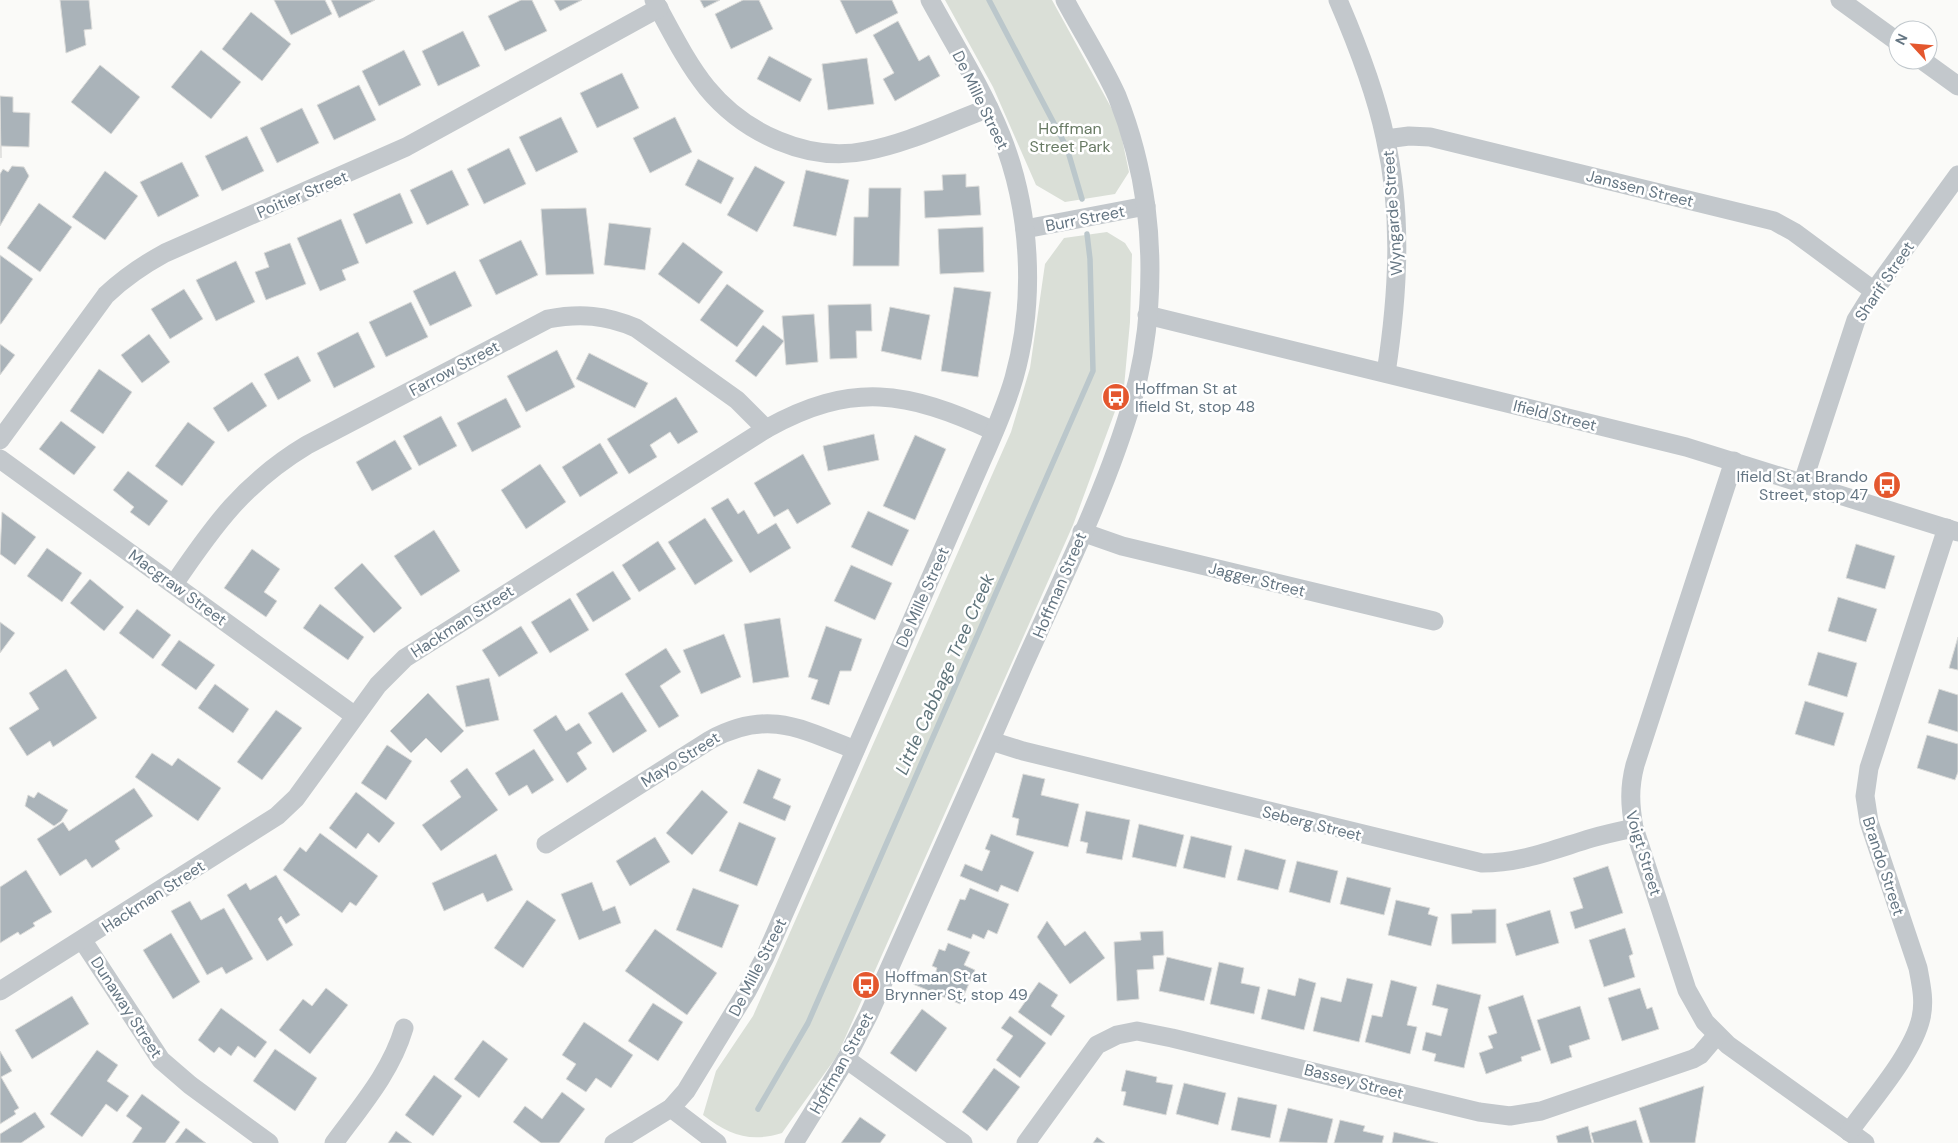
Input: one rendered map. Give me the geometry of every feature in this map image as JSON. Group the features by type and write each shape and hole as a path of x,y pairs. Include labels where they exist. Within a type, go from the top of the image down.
{"street":[{"name":"De Mille Street","path":"614,1143 671,1108 686,1091 748,991 994,430 1014,378 1022,343 1027,267 1025,229 1011,164 988,108 930,0"},
{"name":"Hoffman Street","path":"794,1143 862,1030 1082,532 1132,403 1139,374 1146,315 1149,245 1146,206 1129,130 1116,95 1065,0"},
{"name":"Wyngarde Street","path":"1338,0 1373,92 1386,139 1392,179 1397,258 1394,321 1386,373"},
{"path":"1840,0 1888,35"},
{"path":"656,4 693,68 720,102 736,116 770,136 797,147 826,153 865,152 893,145 988,108"},
{"name":"Poitier Street","path":"0,440 106,295 124,278 142,266 165,253 406,147 656,4"},
{"path":"1936,70 1958,86"},
{"name":"Janssen Street","path":"1386,139 1409,136 1430,137 1774,221 1794,232 1874,291"},
{"name":"Sharif Street","path":"1803,482 1856,320 1874,291 1958,175"},
{"name":"Burr Street","path":"1025,229 1146,206"},
{"name":"Farrow Street","path":"174,584 207,536 235,501 280,461 307,445 548,320 584,314 622,322 636,328 737,400 766,429"},
{"name":"Ifield Street","path":"1146,315 1386,373 1734,461 1952,530"},
{"name":"Hackman Street","path":"0,991 277,816 296,798 355,716 391,671 422,646 766,429 796,412 817,404 861,396 902,399 925,404 994,430"},
{"name":"Macgraw Street","path":"0,459 355,716"},
{"name":"Voigt Street","path":"1734,461 1631,780 1629,804 1634,828 1687,990 1696,1009 1717,1035 1741,1055 1865,1143"},
{"name":"Brando Street","path":"1849,1132 1912,1041 1921,1017 1922,988 1918,968 1868,822 1864,796 1869,768 1952,530"},
{"name":"Jagger Street","path":"1082,532 1131,548 1434,621"},
{"name":"Mayo Street","path":"546,844 710,740 738,728 759,724 781,724 855,750"},
{"name":"Seberg Street","path":"991,741 1022,752 1482,863 1513,862 1532,858 1593,838 1634,828"},
{"name":"Dunaway Street","path":"83,940 160,1060 190,1085 270,1143"},
{"path":"334,1143 385,1073 398,1047 404,1028"},
{"name":"Bassey Street","path":"1026,1143 1090,1052 1106,1040 1128,1033 1148,1033 1172,1038 1479,1112 1510,1116 1541,1111 1693,1059 1700,1055 1717,1035"},
{"path":"846,1059 963,1143"},
{"path":"671,1108 717,1143"}],"green space":[{"name":"Hoffman Street Park","path":"945,0 1052,0 1118,120 1129,172 1115,194 1065,202 1036,185 993,87"},
{"path":"1107,232 1125,243 1132,254 1130,322 1124,387 1073,525 837,1056 782,1133 750,1137 731,1132 703,1115 716,1071 753,1016 1011,432 1030,368 1045,264 1064,238"}],"building":[{"path":"60,0 89,0 92,29 84,30 86,45 66,53"},
{"path":"274,0 325,0 332,14 291,35"},
{"path":"331,0 375,0 339,18"},
{"path":"521,0 532,0 547,31 505,51 488,16"},
{"path":"554,0 582,0 560,11"},
{"path":"700,0 720,0 704,8"},
{"path":"743,0 759,0 773,29 731,49 715,14"},
{"path":"840,0 892,0 898,13 856,34"},
{"path":"251,12 291,44 262,81 222,49"},
{"path":"898,21 919,61 929,55 940,76 895,101 883,79 894,73 873,35"},
{"path":"463,31 480,66 438,86 422,51"},
{"path":"201,50 241,82 211,119 171,87"},
{"path":"404,50 421,85 379,106 362,71"},
{"path":"769,56 812,79 800,102 757,79"},
{"path":"867,58 874,104 828,110 822,64"},
{"path":"100,65 140,97 111,134 71,102"},
{"path":"622,73 639,108 597,128 580,93"},
{"path":"359,85 376,120 334,140 317,105"},
{"path":"0,96 13,97 13,112 30,113 29,147 1,146 1,158"},
{"path":"302,108 319,143 277,163 260,128"},
{"path":"561,117 578,152 536,172 519,137"},
{"path":"675,117 692,152 650,173 633,138"},
{"path":"247,136 264,171 222,191 205,156"},
{"path":"509,148 526,184 484,204 467,169"},
{"path":"698,159 734,178 721,204 685,185"},
{"path":"182,162 199,196 158,217 140,182"},
{"path":"12,166 24,167 29,176 0,226 0,174 3,169 8,172"},
{"path":"755,166 785,182 757,232 727,215"},
{"path":"452,170 469,205 427,225 410,190"},
{"path":"806,170 849,180 836,236 793,226"},
{"path":"105,171 138,196 105,240 72,217"},
{"path":"966,174 966,187 979,186 981,215 925,218 924,191 943,190 942,175"},
{"path":"869,188 901,188 899,266 853,266 854,217 868,217"},
{"path":"400,193 413,223 366,244 353,214"},
{"path":"39,203 72,227 40,272 7,248"},
{"path":"586,208 594,274 546,275 541,209"},
{"path":"341,219 359,263 342,270 346,280 320,291 297,238"},
{"path":"609,223 651,228 645,270 604,265"},
{"path":"983,227 984,272 940,274 938,229"},
{"path":"521,240 538,275 496,295 479,260"},
{"path":"683,242 723,272 699,304 658,274"},
{"path":"290,243 306,284 266,300 255,272 269,267 264,253"},
{"path":"0,255 33,279 1,324 0,324"},
{"path":"236,261 255,302 216,321 196,280"},
{"path":"455,271 472,306 430,326 413,291"},
{"path":"727,284 764,311 737,347 700,320"},
{"path":"954,287 991,292 978,377 941,371"},
{"path":"184,289 203,319 170,339 151,309"},
{"path":"411,302 428,337 386,357 369,322"},
{"path":"871,304 872,331 856,331 857,358 830,359 828,305"},
{"path":"890,307 930,315 921,360 881,351"},
{"path":"814,314 818,362 786,365 782,316"},
{"path":"763,325 784,341 756,377 735,361"},
{"path":"358,332 375,367 334,388 317,353"},
{"path":"149,334 170,362 142,383 121,355"},
{"path":"0,344 15,355 0,375"},
{"path":"557,350 575,387 526,412 507,376"},
{"path":"589,353 648,383 635,408 576,379"},
{"path":"298,356 311,381 278,400 264,374"},
{"path":"99,369 132,392 103,434 70,411"},
{"path":"252,382 267,406 228,432 213,408"},
{"path":"676,397 698,432 678,444 670,432 650,445 657,457 629,474 607,439"},
{"path":"506,398 521,427 472,452 457,423"},
{"path":"441,416 457,446 419,466 403,436"},
{"path":"61,421 96,447 74,475 39,449"},
{"path":"188,422 215,442 182,486 155,466"},
{"path":"874,434 879,460 828,471 823,446"},
{"path":"915,435 946,449 915,520 883,506"},
{"path":"395,440 412,469 372,491 356,462"},
{"path":"600,443 618,473 580,497 562,467"},
{"path":"803,454 831,504 797,524 788,509 774,517 754,483"},
{"path":"540,464 566,502 526,529 501,490"},
{"path":"128,471 168,501 149,526 130,512 134,507 113,490"},
{"path":"728,498 738,514 744,510 758,534 776,523 791,548 750,573 711,508"},
{"path":"868,511 909,530 892,566 851,547"},
{"path":"2,512 36,537 15,565 0,554"},
{"path":"705,518 733,561 695,585 668,542"},
{"path":"434,530 460,571 421,596 394,556"},
{"path":"658,541 676,569 639,592 622,565"},
{"path":"1856,544 1895,556 1885,589 1846,578"},
{"path":"47,548 82,573 62,602 27,576"},
{"path":"252,549 280,569 264,592 277,601 266,617 224,588"},
{"path":"362,563 402,608 374,633 334,588"},
{"path":"851,565 892,583 875,620 834,601"},
{"path":"613,571 631,599 593,622 576,594"},
{"path":"90,579 124,607 104,631 70,603"},
{"path":"1838,597 1877,609 1866,642 1828,631"},
{"path":"570,598 589,630 550,653 531,622"},
{"path":"320,604 364,637 348,660 303,628"},
{"path":"137,609 171,635 153,659 119,633"},
{"path":"780,618 789,677 753,683 744,624"},
{"path":"0,622 15,633 0,653"},
{"path":"521,626 538,653 499,677 482,650"},
{"path":"826,626 862,639 851,671 840,671 829,705 811,699 818,680 808,677"},
{"path":"724,634 741,677 701,694 683,650"},
{"path":"1958,637 1958,670 1949,668"},
{"path":"179,640 215,665 196,690 161,665"},
{"path":"666,648 681,672 660,686 679,716 659,728 625,674"},
{"path":"1818,652 1857,663 1847,697 1808,685"},
{"path":"66,669 97,718 53,747 50,741 27,756 9,728 39,709 29,693"},
{"path":"489,678 499,720 466,727 456,686"},
{"path":"215,684 249,709 233,733 198,708"},
{"path":"1939,689 1958,695 1958,732 1928,723"},
{"path":"622,692 647,731 613,753 588,713"},
{"path":"428,693 464,731 441,753 426,738 411,753 390,731"},
{"path":"1805,701 1844,713 1834,746 1795,734"},
{"path":"276,710 302,728 262,780 237,762"},
{"path":"556,715 566,731 579,723 592,743 577,753 587,769 567,783 533,730"},
{"path":"1927,735 1958,744 1958,772 1955,780 1917,768"},
{"path":"387,745 412,761 386,800 361,783"},
{"path":"534,749 554,780 532,794 527,785 509,796 495,773"},
{"path":"152,753 172,766 178,758 221,788 198,821 135,777"},
{"path":"467,768 498,810 441,851 422,825 461,797 450,781"},
{"path":"758,769 781,779 773,798 791,806 785,821 743,803"},
{"path":"1023,774 1045,779 1041,795 1079,804 1068,847 1016,835 1019,819 1012,817"},
{"path":"134,788 153,816 115,841 120,849 92,868 86,859 60,876 37,839 63,822 69,831"},
{"path":"702,790 728,812 692,855 666,833"},
{"path":"38,792 68,810 61,821 54,826 25,806 28,795 34,798"},
{"path":"356,792 395,823 379,843 368,833 356,849 329,828"},
{"path":"1086,811 1130,820 1122,860 1086,853 1088,843 1080,841"},
{"path":"739,822 776,838 757,886 719,871"},
{"path":"1139,824 1184,835 1176,867 1132,857"},
{"path":"320,833 378,876 356,906 350,902 342,913 283,870 300,847 306,852"},
{"path":"991,834 1034,852 1018,892 1001,885 998,892 960,876 965,864 982,871 990,851 985,849"},
{"path":"1191,836 1232,846 1225,878 1183,868"},
{"path":"655,837 670,862 630,886 616,861"},
{"path":"1245,849 1286,860 1278,890 1237,880"},
{"path":"496,854 513,890 487,902 483,893 444,911 432,883"},
{"path":"1297,861 1338,871 1330,903 1289,892"},
{"path":"1608,866 1623,913 1575,929 1570,912 1583,908 1573,878"},
{"path":"26,870 52,912 33,923 35,926 20,935 18,932 0,943 0,887"},
{"path":"276,875 300,915 286,924 281,916 278,919 293,945 267,961 227,895 246,883 250,890"},
{"path":"1347,877 1391,888 1384,915 1340,904"},
{"path":"592,882 603,911 615,906 621,923 579,940 561,894"},
{"path":"693,888 739,905 722,948 676,930"},
{"path":"970,888 1009,904 997,934 988,930 984,939 973,934 971,939 947,930 960,899 965,900"},
{"path":"527,900 556,920 523,968 494,948"},
{"path":"1396,900 1430,908 1428,914 1438,917 1431,946 1388,935"},
{"path":"190,901 201,920 224,908 253,959 226,974 222,967 207,975 171,911"},
{"path":"1496,909 1496,943 1452,944 1451,914 1472,913 1472,910"},
{"path":"1550,910 1559,943 1516,956 1506,924"},
{"path":"1047,921 1065,946 1085,931 1105,958 1070,984 1037,937"},
{"path":"1625,928 1633,954 1629,956 1635,977 1604,987 1589,940"},
{"path":"655,929 717,973 687,1015 625,971"},
{"path":"1163,931 1164,955 1153,956 1154,969 1137,970 1139,999 1117,1001 1114,942 1141,940 1140,932"},
{"path":"171,933 200,982 173,999 143,950"},
{"path":"948,943 970,952 964,965 975,970 960,1004 913,984 919,971 934,977 937,968 932,966 939,949 945,951"},
{"path":"1167,957 1212,968 1204,1001 1159,991"},
{"path":"1219,962 1244,968 1241,983 1260,987 1254,1014 1210,1004"},
{"path":"1299,978 1316,983 1304,1030 1261,1019 1268,989 1295,996"},
{"path":"1347,978 1373,984 1359,1042 1313,1031 1321,997 1341,1002"},
{"path":"1391,980 1417,987 1407,1025 1417,1027 1410,1054 1365,1042 1372,1015 1382,1017"},
{"path":"1039,982 1058,995 1051,1006 1065,1016 1051,1036 1018,1012"},
{"path":"1437,984 1481,995 1464,1068 1434,1061 1436,1054 1422,1050 1426,1032 1441,1036 1448,1009 1432,1005"},
{"path":"326,988 348,1005 310,1054 279,1030 303,999 312,1006"},
{"path":"1640,988 1647,1009 1652,1007 1659,1029 1622,1041 1608,998"},
{"path":"1523,995 1541,1050 1521,1057 1522,1061 1486,1074 1479,1053 1493,1048 1488,1036 1497,1033 1488,1007"},
{"path":"72,996 89,1024 32,1059 15,1030"},
{"path":"653,1003 683,1022 658,1061 628,1041"},
{"path":"1580,1006 1590,1039 1569,1046 1572,1057 1551,1064 1537,1020"},
{"path":"221,1008 267,1042 255,1058 238,1046 231,1056 219,1047 214,1053 198,1040"},
{"path":"922,1009 947,1028 916,1072 890,1053"},
{"path":"1010,1016 1046,1043 1020,1078 996,1060 1013,1036 1001,1028"},
{"path":"584,1022 633,1055 611,1088 596,1078 586,1092 566,1079 576,1064 562,1055"},
{"path":"483,1040 508,1059 479,1098 454,1079"},
{"path":"275,1049 317,1078 295,1111 253,1081"},
{"path":"97,1050 118,1065 107,1081 129,1096 117,1112 106,1104 82,1137 50,1114"},
{"path":"0,1051 12,1071 1,1077 19,1108 14,1111 16,1114 0,1124"},
{"path":"994,1068 1020,1087 987,1131 962,1112"},
{"path":"1126,1070 1157,1077 1156,1082 1173,1085 1166,1115 1123,1105 1126,1092 1121,1091"},
{"path":"434,1075 462,1096 433,1136 405,1115"},
{"path":"1184,1083 1226,1093 1218,1125 1176,1114"},
{"path":"1704,1086 1695,1143 1650,1143 1639,1108"},
{"path":"562,1092 585,1109 559,1143 541,1143 513,1122 525,1106 542,1119"},
{"path":"142,1094 180,1122 165,1143 132,1143 142,1128 126,1116"},
{"path":"1238,1097 1277,1105 1270,1138 1231,1130"},
{"path":"1288,1108 1333,1119 1327,1143 1279,1142"},
{"path":"35,1112 45,1127 21,1143 0,1143 0,1134"},
{"path":"860,1117 886,1135 880,1143 841,1143"},
{"path":"1340,1120 1365,1126 1363,1131 1384,1136 1382,1143 1334,1143"},
{"path":"1636,1120 1643,1143 1594,1143 1591,1133"},
{"path":"1588,1126 1592,1143 1558,1143 1556,1136"},
{"path":"186,1128 206,1143 175,1143"},
{"path":"396,1131 412,1143 388,1143"},
{"path":"1394,1132 1438,1143 1392,1143"},
{"path":"1097,1137 1105,1143 1093,1143"}],"waterway":[{"name":"Little Cabbage Tree Creek","path":"989,0 1067,148 1082,199"},
{"name":"Little Cabbage Tree Creek","path":"758,1109 808,1023 1093,371 1090,259 1087,234"}],"place":[{"name":"Hoffman St at Ifield St, stop 48","path":"1116,397"},
{"name":"Ifield St at Brando Street, stop 47","path":"1887,485"},
{"name":"Hoffman St at Brynner St, stop 49","path":"866,985"}]}
